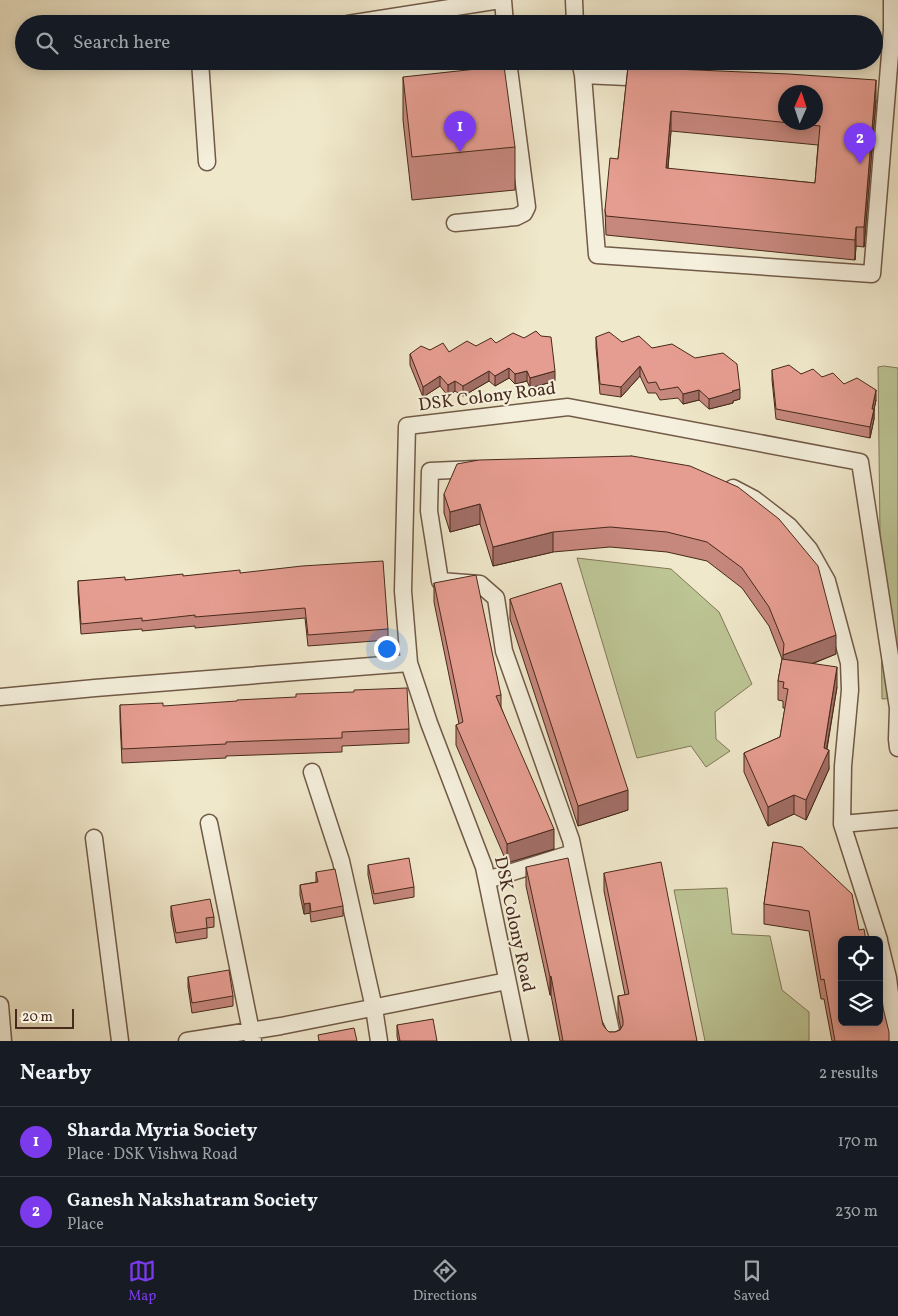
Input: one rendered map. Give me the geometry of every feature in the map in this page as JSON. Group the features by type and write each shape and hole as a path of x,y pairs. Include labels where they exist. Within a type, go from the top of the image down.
{"street":[{"path":"406,15 502,0 504,15"},
{"path":"574,0 575,15"},
{"path":"582,70 598,255 872,274 892,30 892,0"},
{"path":"201,70 207,162"},
{"path":"455,223 516,218 524,213 527,207 509,70"},
{"path":"597,70 662,79"},
{"path":"868,87 887,88"},
{"name":"DSK Colony Road","path":"520,1041 484,867 429,723 410,663 403,591 407,426 568,407 860,462 898,708 898,748"},
{"path":"495,468 430,471 429,511 440,582 480,584 496,598 504,651 570,840 613,1041"},
{"path":"722,483 754,499 789,526 809,549 828,581 849,663 850,690 843,766 842,824 878,936"},
{"path":"0,697 410,663"},
{"path":"312,772 341,861 374,1008 379,1041"},
{"path":"842,824 898,819"},
{"path":"209,823 252,1036"},
{"path":"94,838 120,1041"},
{"path":"487,880 573,853"},
{"path":"883,957 888,978 896,1041"},
{"path":"187,1041 252,1036 374,1008 507,981"},
{"path":"0,1005 3,1041"}],"green space":[{"path":"878,367 898,368 898,698 882,699"},
{"path":"577,558 671,569 719,612 752,684 715,712 716,739 730,751 706,767 691,746 637,758"},
{"path":"727,888 732,934 770,936 782,990 809,1012 809,1041 705,1041 674,890"}],"building":[{"path":"467,70 505,70 515,147 412,157 403,77"},
{"path":"628,70 697,70 876,80 864,227 856,227 855,240 606,216 610,158 618,159","holes":["778,85 823,85 823,130 820,130 815,183 666,168 671,111 778,122"]},
{"path":"536,331 541,336 551,337 555,371 530,378 527,371 515,374 509,368 495,376 489,371 463,386 455,381 448,385 440,376 423,387 410,354 421,346 430,350 443,343 449,352 467,341 476,346 491,338 496,343 513,333 524,338"},
{"path":"609,332 622,342 639,336 652,348 672,344 695,358 723,353 737,364 740,389 709,399 699,390 683,394 678,387 660,390 656,382 648,383 640,366 621,387 600,384 596,337"},
{"path":"789,365 801,374 813,369 822,377 833,373 844,384 857,378 876,390 870,427 776,409 772,370"},
{"path":"632,456 690,466 738,487 779,519 818,566 836,635 783,655 784,644 769,607 742,568 707,542 667,532 610,527 553,532 493,547 480,504 450,512 444,494 457,464 479,460"},
{"path":"383,561 388,629 308,635 305,608 195,617 195,615 142,621 142,618 81,624 78,581 125,577 125,580 240,570 240,573 302,566"},
{"path":"476,575 501,695 496,696 554,829 507,844 456,725 463,722 434,583"},
{"path":"561,583 628,790 578,806 510,599"},
{"path":"782,659 837,667 824,748 829,750 806,800 794,795 768,807 744,753 780,737 788,689 783,688 784,682 778,681"},
{"path":"407,688 409,729 342,732 342,738 226,742 226,744 122,749 120,705 163,703 163,706 296,697 296,694"},
{"path":"773,842 802,847 852,894 859,930 864,929 865,936 838,936 838,1026 883,1026 883,1008 889,1032 889,1041 835,1041 824,979 821,980 809,911 764,904"},
{"path":"409,858 414,887 374,894 368,865"},
{"path":"568,858 603,1025 609,1032 620,1030 623,1025 618,996 629,994 604,873 661,862 697,1041 563,1041 551,976 526,867"},
{"path":"335,869 343,906 311,912 310,903 304,904 300,885 318,882 316,872"},
{"path":"210,899 214,917 206,918 207,928 176,933 171,906"},
{"path":"229,970 233,996 192,1003 188,977"},
{"path":"433,1019 437,1041 400,1041 397,1025"},
{"path":"354,1028 357,1041 319,1041 318,1035"}],"place":[{"name":"Sharda Myria Society","path":"460,152"},
{"name":"Ganesh Nakshatram Society","path":"860,164"}]}
